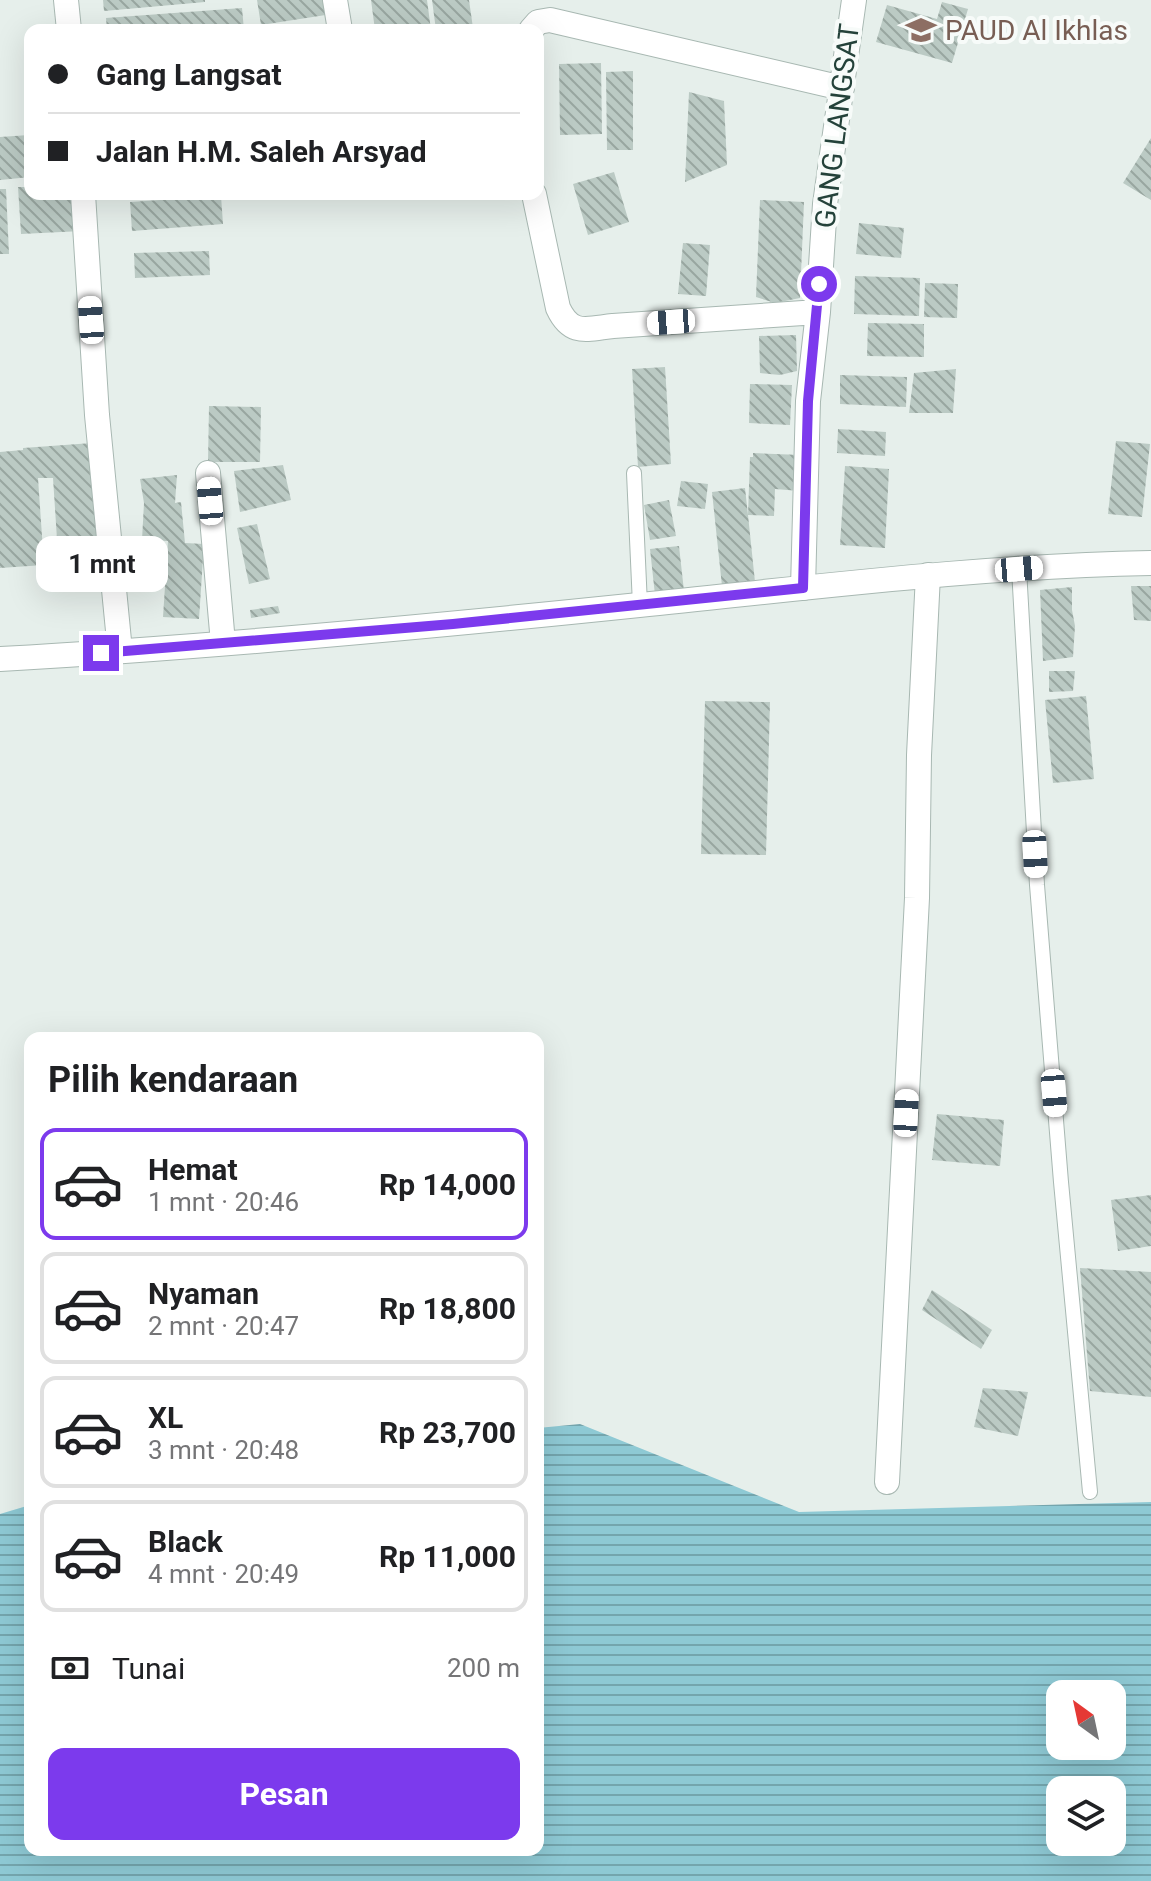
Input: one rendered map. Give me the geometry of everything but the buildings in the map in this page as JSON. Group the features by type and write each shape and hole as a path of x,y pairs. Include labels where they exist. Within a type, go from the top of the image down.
{"street":[{"path":"66,0 68,24"},
{"path":"335,0 339,24"},
{"name":"GANG LANGSAT","path":"803,588 808,401 825,204 854,0"},
{"path":"536,24 550,20 842,88"},
{"path":"83,200 97,415 120,651"},
{"path":"535,200 558,308 573,328 580,330 818,312"},
{"path":"208,473 223,643"},
{"path":"0,659 438,626 928,575 1086,564 1151,563"},
{"path":"887,1482 917,898 919,755 928,575"}],"lane":[{"path":"634,473 640,605"},
{"path":"1019,569 1041,932 1059,1166 1090,1492"}],"water":[{"path":"580,1424 799,1512 1151,1502 1151,1881 0,1881 0,1514 24,1507 24,1856 544,1856 544,1427"}],"place":[{"name":"PAUD Al Ikhlas","path":"921,30"}],"route":[{"path":"101,653 453,624 803,588 808,401 819,284"}]}
